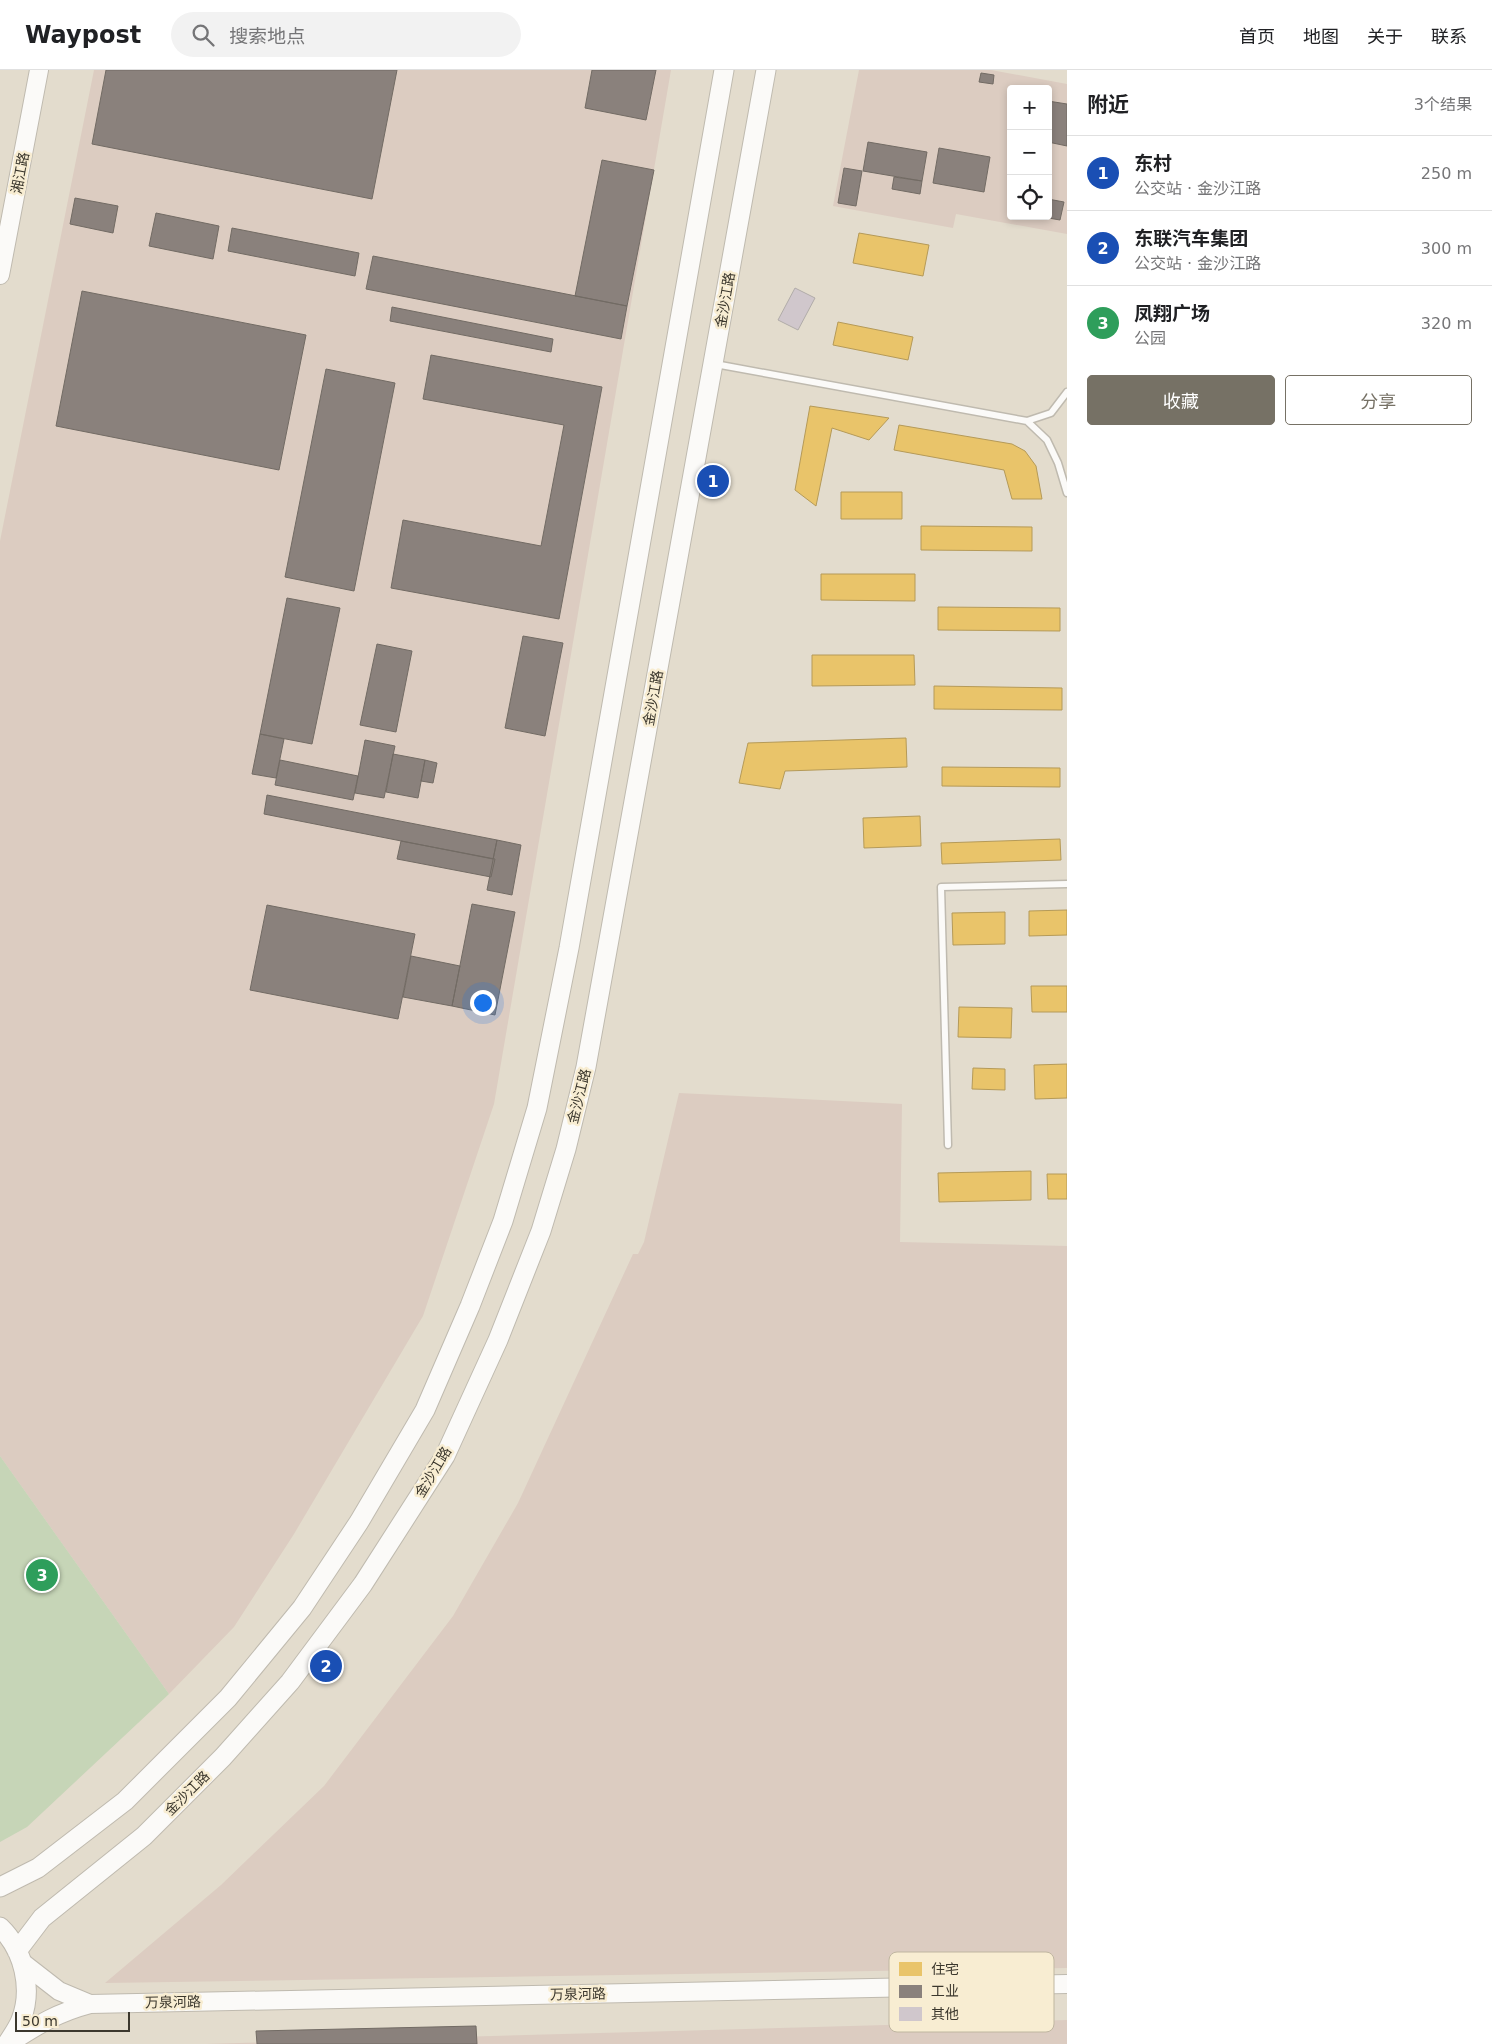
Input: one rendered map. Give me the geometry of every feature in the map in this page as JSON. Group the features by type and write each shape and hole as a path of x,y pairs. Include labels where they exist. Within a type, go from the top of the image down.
{"main road":[{"path":"0,1888 38,1868 125,1801 228,1698 302,1608 359,1522 424,1410 470,1306 503,1221 537,1108 569,948 724,70"},
{"name":"金沙江路","path":"20,1957 42,1918 144,1836 223,1757 290,1682 363,1584 445,1456 498,1340 541,1231 566,1149 586,1067 766,70"},
{"path":"0,1927 10,1936 20,1957 27,1991 21,2020 8,2044"}],"street":[{"name":"湘江路","path":"0,275 39,70"},
{"path":"20,1957 59,1991 90,2004"},
{"name":"万泉河路","path":"1054,1984 1067,1984"},
{"name":"万泉河路","path":"90,2004 889,1988"},
{"path":"8,2044 42,2022 64,2011 90,2004"}],"lane":[{"path":"713,364 1027,421 1051,414 1067,392"},
{"path":"1027,421 1047,440 1058,462 1067,493"},
{"path":"948,1145 941,887 1067,884"}],"shaded area":[{"path":"94,70 671,70 494,1104 423,1316 294,1534 234,1627 169,1694 0,1456 0,541"},
{"path":"859,70 991,70 1067,84 1067,234 956,214 953,228 833,206"},
{"path":"679,1093 902,1104 900,1242 1067,1246 1067,1968 1054,1968 1054,1952 889,1952 889,1971 105,1983 221,1885 324,1786 453,1616 518,1503 633,1254 638,1254 644,1242"},
{"path":"1054,2020 1067,2020 1067,2044 205,2044 889,2025 889,2032 1054,2032"}],"green space":[{"path":"0,1456 169,1694 27,1827 0,1842"}],"building: 住宅":[{"path":"859,233 929,245 923,276 853,263"},
{"path":"838,322 913,337 908,360 833,345"},
{"path":"810,406 889,418 869,440 832,428 816,506 795,490"},
{"path":"899,425 1012,444 1025,451 1036,466 1042,499 1012,499 1004,470 894,450"},
{"path":"841,492 902,492 902,519 841,519"},
{"path":"921,526 1032,527 1032,551 921,550"},
{"path":"821,574 915,574 915,601 821,600"},
{"path":"938,607 1060,608 1060,631 938,630"},
{"path":"812,655 914,655 915,685 812,686"},
{"path":"934,686 1062,688 1062,710 934,709"},
{"path":"906,738 907,767 785,771 780,789 739,783 748,743"},
{"path":"942,767 1060,768 1060,787 942,786"},
{"path":"920,816 921,846 864,848 863,818"},
{"path":"1060,839 1061,860 942,864 941,843"},
{"path":"1067,910 1067,935 1029,936 1029,911"},
{"path":"1005,912 1005,944 953,945 952,913"},
{"path":"1031,986 1067,986 1067,1012 1032,1012"},
{"path":"959,1007 1012,1008 1011,1038 958,1037"},
{"path":"1067,1064 1067,1098 1035,1099 1034,1065"},
{"path":"973,1068 1005,1069 1005,1090 972,1089"},
{"path":"1031,1171 1031,1200 939,1202 938,1173"},
{"path":"1047,1174 1067,1174 1067,1199 1048,1199"}],"building: 工业":[{"path":"106,70 397,70 372,199 92,144"},
{"path":"592,70 656,70 646,120 585,108"},
{"path":"981,73 994,75 993,84 979,82"},
{"path":"1052,102 1067,104 1067,146 1052,143"},
{"path":"868,142 927,152 922,181 863,171"},
{"path":"939,148 990,157 984,192 933,183"},
{"path":"602,160 654,170 627,306 575,296"},
{"path":"844,168 862,171 856,206 838,203"},
{"path":"894,177 922,181 920,194 892,189"},
{"path":"75,198 118,206 113,233 70,224"},
{"path":"1052,200 1064,202 1060,220 1052,219"},
{"path":"156,213 219,226 213,259 149,246"},
{"path":"232,228 359,253 355,276 228,251"},
{"path":"373,256 627,306 621,339 366,289"},
{"path":"82,291 306,335 279,470 56,426"},
{"path":"392,307 553,339 551,352 390,321"},
{"path":"431,355 602,387 559,619 391,588 403,520 541,546 564,425 423,399"},
{"path":"326,369 395,383 354,591 285,577"},
{"path":"287,598 340,608 312,744 260,734"},
{"path":"523,636 563,643 545,736 505,728"},
{"path":"377,644 412,651 396,732 360,725"},
{"path":"260,734 284,739 276,778 252,774"},
{"path":"365,740 395,746 384,798 355,793"},
{"path":"393,754 425,760 418,798 386,792"},
{"path":"280,760 358,776 353,800 275,785"},
{"path":"425,760 437,763 433,783 421,781"},
{"path":"267,795 497,840 493,859 264,814"},
{"path":"497,840 521,845 512,895 487,890"},
{"path":"401,841 495,859 491,877 397,859"},
{"path":"472,904 515,912 495,1015 452,1006"},
{"path":"267,905 415,934 398,1019 250,990"},
{"path":"411,956 460,966 452,1006 403,997"},
{"path":"476,2026 477,2044 257,2044 256,2031"}],"building: 其他":[{"path":"795,288 815,298 798,330 778,320"}],"place":[{"name":"东村","path":"713,481"},
{"name":"凤翔广场","path":"42,1575"},
{"name":"东联汽车集团","path":"326,1666"}]}
